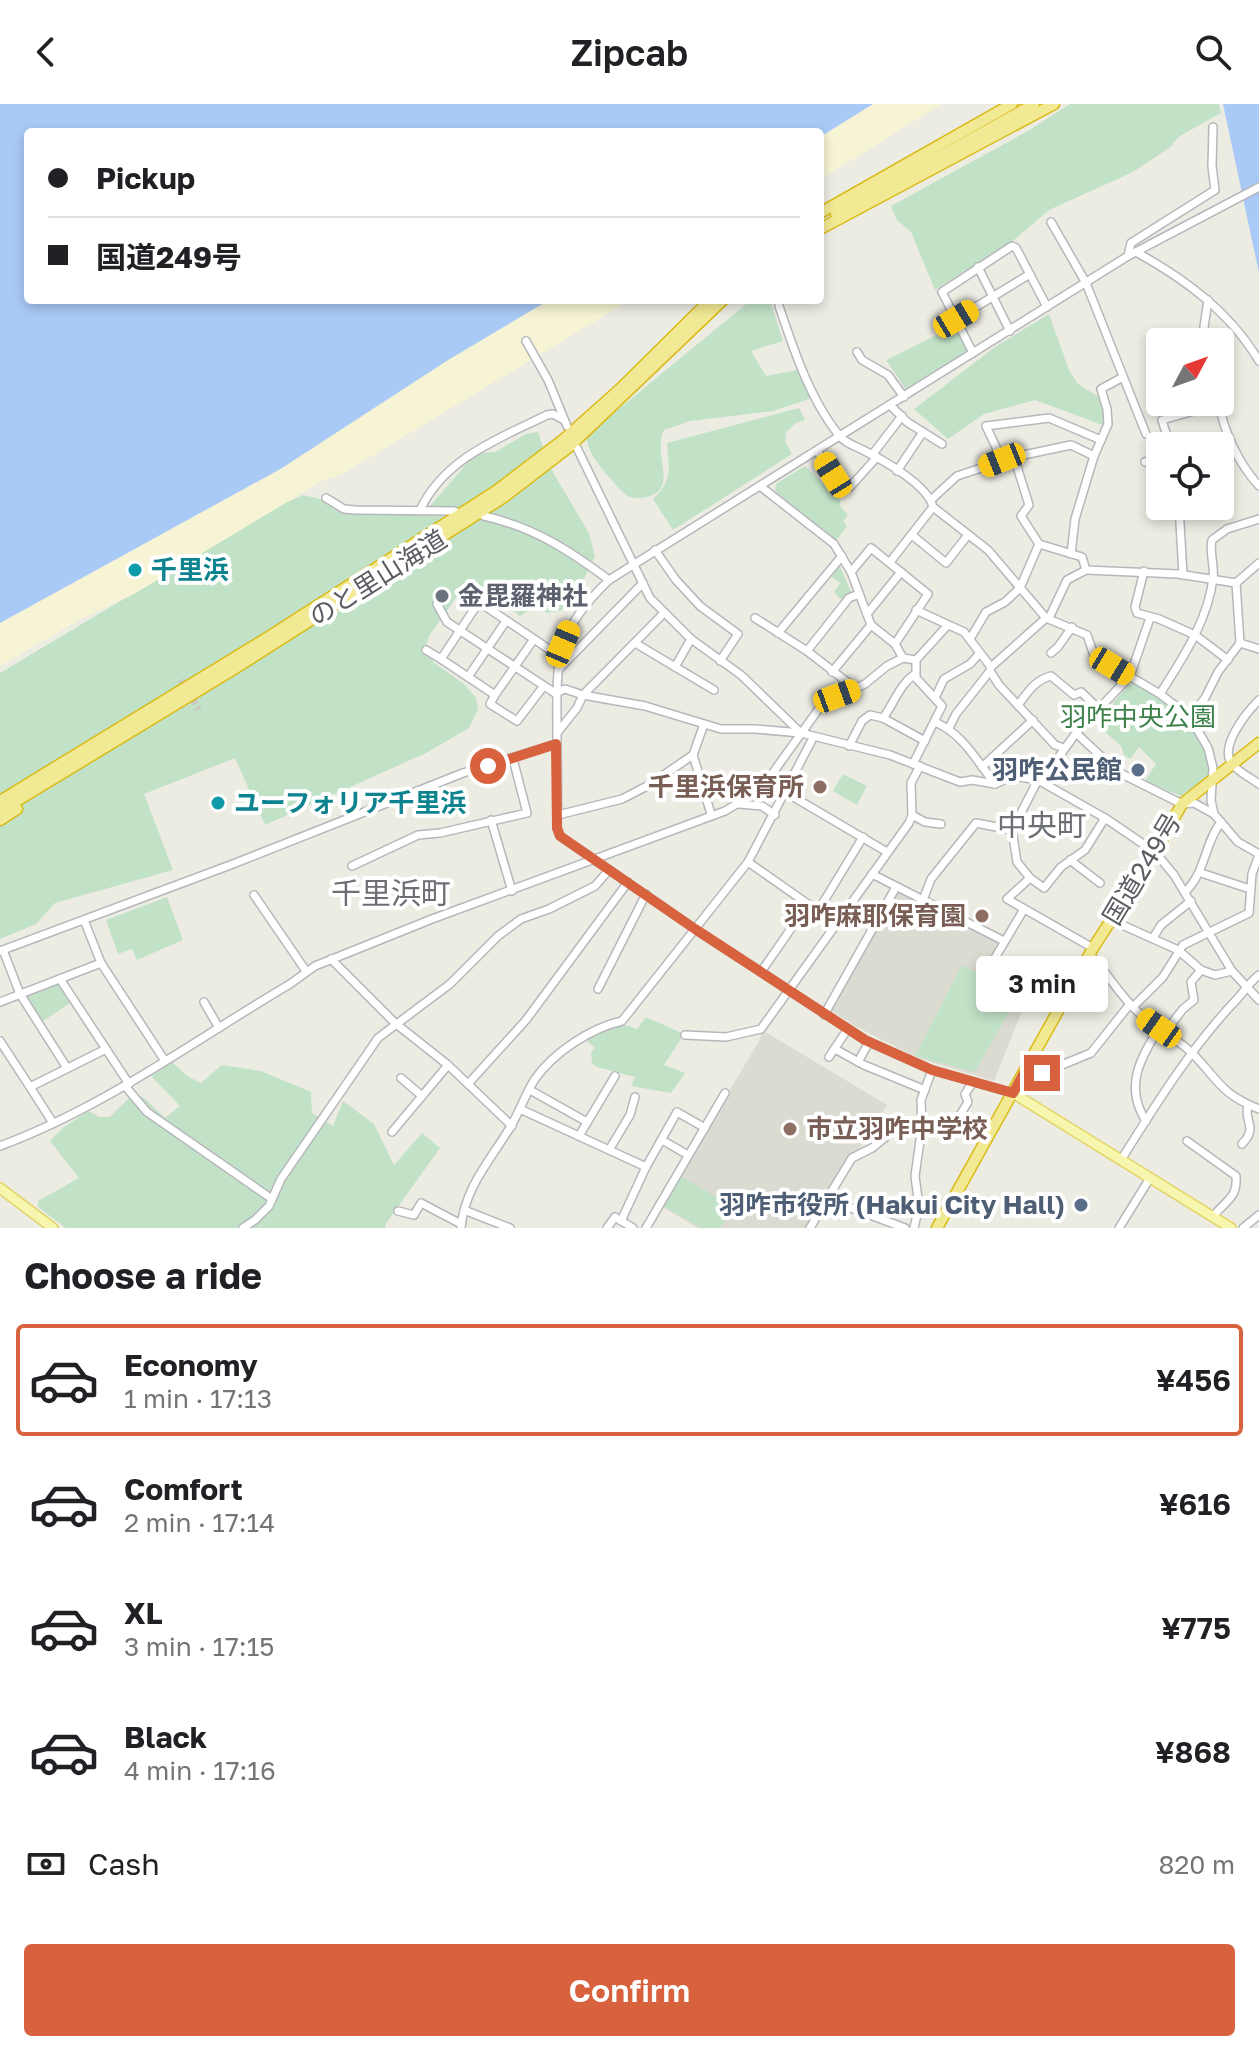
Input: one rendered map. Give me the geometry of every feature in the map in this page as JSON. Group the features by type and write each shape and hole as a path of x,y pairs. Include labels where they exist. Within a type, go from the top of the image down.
{"highway":[{"path":"824,211 1012,104"},
{"path":"824,223 873,191 1034,104"},
{"path":"824,224 1054,104"},
{"name":"のと里山海道","path":"0,801 120,730 374,570 531,466 620,389 706,304"},
{"name":"のと里山海道","path":"0,811 98,753 504,497 569,447 719,304"},
{"path":"0,793 88,743 120,730"},
{"name":"国道249号","path":"937,1228 1064,999 1182,804 1259,743"},
{"path":"0,820 98,753"}],"main road":[{"path":"1013,1093 1226,1227"},
{"path":"0,1188 53,1228"}],"street":[{"path":"1128,256 1131,243 1215,190 1213,127"},
{"path":"1013,1093 932,1070 847,1030 560,836 555,693 559,656 570,628 582,609 609,580 1128,256 1259,187"},
{"path":"1051,222 1086,283 1146,434"},
{"path":"973,353 942,292 978,267 1012,246 1016,248 1047,307"},
{"path":"1136,252 1164,267 1208,300 1249,344 1259,361"},
{"path":"978,267 1010,331"},
{"path":"956,319 1030,274"},
{"path":"1204,328 1208,300"},
{"path":"779,306 806,375 839,437 897,471 967,536 988,550 1048,618 1087,635 1094,655 1160,694 1190,717 1208,748 1213,768 1214,814"},
{"path":"420,510 448,471 474,451 547,415 553,414 566,423 548,380 526,341"},
{"path":"857,352 862,360 888,375 904,397"},
{"path":"1071,554 1075,519 1094,456 1108,424 1101,389 1123,377"},
{"path":"890,405 942,444"},
{"path":"817,451 833,475 850,487 902,416"},
{"path":"1166,432 1162,420 1175,416"},
{"path":"1220,416 1233,446 1259,486"},
{"path":"1002,460 986,426 1049,418 1101,440"},
{"path":"897,471 923,432"},
{"path":"890,562 932,503 957,476 1002,460 1071,445 1094,456"},
{"path":"577,448 650,598 691,639 741,675 801,733"},
{"path":"1014,457 1020,485 1029,505 1021,516 1039,544 1082,557 1086,570"},
{"path":"760,486 834,544 851,572 871,625 895,644 903,658"},
{"path":"326,498 344,509 455,511"},
{"path":"484,516 537,533 609,580"},
{"path":"1160,694 1195,635 1213,580 1212,540 1227,529 1259,519"},
{"path":"1180,520 1183,575"},
{"path":"912,535 946,563 967,536"},
{"path":"970,639 986,612 1005,602 1020,588 1039,544"},
{"path":"851,572 871,548 928,594 895,644"},
{"path":"655,550 676,580 700,606 738,634 720,661"},
{"path":"778,633 842,556"},
{"path":"949,728 956,714 991,669 1048,618 1067,580 1086,570 1144,571 1236,583 1259,563"},
{"path":"1144,571 1135,607 1137,613 1195,635 1228,660"},
{"path":"867,614 901,572"},
{"path":"557,672 643,583"},
{"path":"1190,717 1240,643 1236,583"},
{"path":"807,651 849,598 859,594"},
{"path":"441,659 479,602 559,656"},
{"path":"437,604 447,622 555,693 565,689 645,706 721,729 801,733 890,755 960,782 972,780 995,784 1013,776 1038,780 1105,818 1155,852 1191,901 1232,971 1259,1000"},
{"path":"916,610 964,632 1018,705 1055,745 1064,748"},
{"path":"557,734 566,725 583,695 664,613"},
{"path":"755,618 807,651 856,689"},
{"path":"1105,818 1085,850 1070,860 1044,888 1030,878 1017,862 1012,830 1038,780 1043,779 1076,733 1130,676 1150,618"},
{"path":"468,677 506,621"},
{"path":"832,672 871,625"},
{"path":"685,1035 726,1037 761,1029 912,815 911,783 925,741 942,706 915,674 916,660 947,626"},
{"path":"1051,653 1072,627"},
{"path":"534,639 490,704 517,721 543,687"},
{"path":"675,667 691,639"},
{"path":"635,643 714,690"},
{"path":"1240,643 1259,649"},
{"path":"426,650 495,695"},
{"path":"935,698 944,679 970,664 979,654"},
{"path":"0,1146 127,1085 306,971 331,959 739,804 772,774 823,703 856,689 903,658 916,660"},
{"path":"883,718 896,700 901,686 915,674"},
{"path":"1018,705 1033,685 1041,678 1051,676 1069,693 1074,695 1081,692 1100,710"},
{"path":"1259,700 1236,728 1229,755 1231,764 1259,784"},
{"path":"849,746 862,721 870,715 883,718 925,741"},
{"path":"982,767 1033,720"},
{"path":"935,722 949,728 968,747 995,784"},
{"path":"558,815 622,799 649,785 693,755 704,724"},
{"path":"1025,1071 1042,1073 1091,1053 1131,1006 1163,977 1178,950 1209,931 1249,913 1253,868 1259,855 1238,842 1214,814 1194,803 1182,804 1118,772 1076,733"},
{"path":"398,1211 414,1215 421,1203 461,1226 467,1195 512,1126 536,1078 585,1034 601,1025 622,1021 748,862 813,738"},
{"path":"67,1068 20,994 1,951 437,783 556,744"},
{"path":"693,755 711,814"},
{"path":"352,866 418,835 527,813 513,759"},
{"path":"1250,777 1259,769"},
{"path":"785,792 887,852"},
{"path":"739,804 762,806 775,815"},
{"path":"912,815 925,822 941,824"},
{"path":"491,820 512,891"},
{"path":"1185,892 1201,873 1213,833 1221,822"},
{"path":"923,900 931,879 976,823 1012,830"},
{"path":"818,911 863,837"},
{"path":"1070,860 1100,883"},
{"path":"748,862 835,923"},
{"path":"243,1228 263,1213 281,1179 378,1038 450,984 498,936 521,919 595,886 609,870"},
{"path":"1201,873 1250,889"},
{"path":"872,874 1004,941"},
{"path":"1030,878 1007,899 1092,952 1131,1006 1192,1052 1221,1089 1259,1109"},
{"path":"468,1084 526,1020 628,882"},
{"path":"824,1015 896,887"},
{"path":"598,989 646,894"},
{"path":"254,895 306,971"},
{"path":"1153,938 1161,925 1191,901"},
{"path":"761,972 808,904"},
{"path":"1024,909 995,958 1064,999"},
{"path":"84,920 101,963 165,1061"},
{"path":"1111,920 1178,950 1201,970 1215,975 1232,971"},
{"path":"331,959 395,1023 448,1065 512,1126"},
{"path":"0,1002 101,963"},
{"path":"1146,1121 1134,1096 1136,1076 1144,1053 1162,1030 1194,1000 1191,982 1201,970"},
{"path":"1121,1160 1192,1052 1245,986 1259,975"},
{"path":"60,979 147,1112 272,1199"},
{"path":"204,1002 219,1028"},
{"path":"829,1057 847,1030"},
{"path":"0,1041 53,1123"},
{"path":"858,1062 869,1042"},
{"path":"30,1087 106,1049"},
{"path":"835,1049 925,1090"},
{"path":"392,1132 448,1065"},
{"path":"914,1228 919,1206 915,1176 922,1126 921,1100 932,1070"},
{"path":"579,1136 615,1076"},
{"path":"401,1078 422,1096"},
{"path":"949,1133 968,1102 965,1094 973,1082"},
{"path":"530,1090 587,1122"},
{"path":"646,1228 725,1093"},
{"path":"609,1150 630,1115 635,1097"},
{"path":"1242,1144 1252,1129 1246,1113 1248,1105"},
{"path":"520,1109 646,1167"},
{"path":"621,1221 646,1167 677,1112 705,1128"},
{"path":"810,1228 852,1158 872,1148 893,1131 922,1126"},
{"path":"662,1140 688,1155"},
{"path":"1187,1141 1236,1176 1235,1194 1231,1201 1221,1205 1213,1217"},
{"path":"1119,1228 1150,1178"},
{"path":"827,1199 905,1228"},
{"path":"464,1210 510,1228"},
{"path":"1243,1228 1259,1215"},
{"path":"607,1228 615,1217 633,1228"}],"shaded area":[{"path":"897,890 999,941 989,959 1033,983 994,1081 918,1058 829,1009"},
{"name":"市立羽咋中学校","path":"762,1030 887,1105 808,1228 698,1228 661,1206 759,1041"}],"green space":[{"path":"1070,104 1219,104 1221,113 1180,136 1169,148 1133,172 1049,210 1014,240 935,290 911,232 897,220 891,206 1028,131"},
{"path":"746,304 771,304 783,341 751,351 766,376 797,370 812,398 773,411 690,421 664,430 661,440 663,481 654,495 641,498 626,495 618,487 597,462 586,436"},
{"path":"1049,314 1069,370 1078,384 1101,398 1105,426 1035,400 984,414 948,439 914,409 995,347"},
{"path":"955,326 968,353 907,391 886,360"},
{"path":"799,408 805,420 786,432 785,441 792,454 673,530 653,499 667,480 667,443"},
{"path":"538,432 551,469 589,533 595,556 575,597 562,610 548,613 533,608 520,616 490,593 467,582 429,636 426,646 433,662 464,684 476,698 478,710 469,728 426,753 265,825 235,758 144,794 173,870 55,903 36,924 0,939 0,673 281,505 303,495 320,499 345,513 422,515 476,453 495,452 526,434"},
{"path":"805,466 840,500 840,506 848,515 843,521 847,526 836,541 775,491 776,484"},
{"path":"839,564 851,592 842,600 834,592 840,583 829,575"},
{"name":"羽咋中央公園","path":"1130,684 1138,684 1176,710 1188,720 1206,745 1210,759 1209,775 1181,796 1145,781 1156,764 1139,747 1130,759 1124,755 1121,746 1095,723"},
{"path":"843,774 867,786 857,805 833,791"},
{"path":"167,897 183,940 137,960 132,949 118,954 106,920"},
{"path":"962,965 1018,996 975,1072 915,1056"},
{"path":"58,984 70,1003 43,1021 27,997"},
{"path":"646,1017 684,1034 664,1065 685,1073 671,1093 631,1086 635,1077 592,1063 591,1052 595,1048 584,1038 616,1025 637,1029"},
{"path":"172,1062 187,1076 201,1083 222,1065 261,1071 311,1092 312,1113 333,1126 343,1101 374,1124 394,1165 422,1133 440,1148 385,1225 386,1228 66,1228 38,1207 38,1201 79,1178 50,1141 64,1127 89,1111 99,1117 110,1117 134,1093 165,1118 180,1106 151,1076"},
{"path":"681,1176 733,1207 720,1228 701,1228 663,1206"}],"sand":[{"path":"873,104 941,104 824,177 824,135"},
{"path":"542,304 623,304 342,474 322,481 134,594 81,619 0,666 0,623 282,468 448,360"}],"water":[{"path":"0,104 873,104 824,135 824,128 24,128 24,304 542,304 448,360 282,468 0,623"},
{"path":"1223,104 1259,104 1259,273"}],"tunnel":[{"path":"181,680 199,709"}],"place":[{"name":"千里浜","path":"135,570"},
{"name":"金毘羅神社","path":"442,596"},
{"name":"羽咋公民館","path":"1138,770"},
{"name":"千里浜保育所","path":"820,787"},
{"name":"ユーフォリア千里浜","path":"218,803"},
{"name":"羽咋麻耶保育園","path":"982,916"},
{"name":"市立羽咋中学校","path":"790,1129"},
{"name":"羽咋市役所 (Hakui City Hall)","path":"1081,1205"}],"district":[{"name":"中央町","path":"1042,826"},
{"name":"千里浜町","path":"391,894"}],"route":[{"path":"488,766 556,744 557,828 560,836 865,1040 932,1070 1013,1093 1025,1071 1042,1073"}]}
